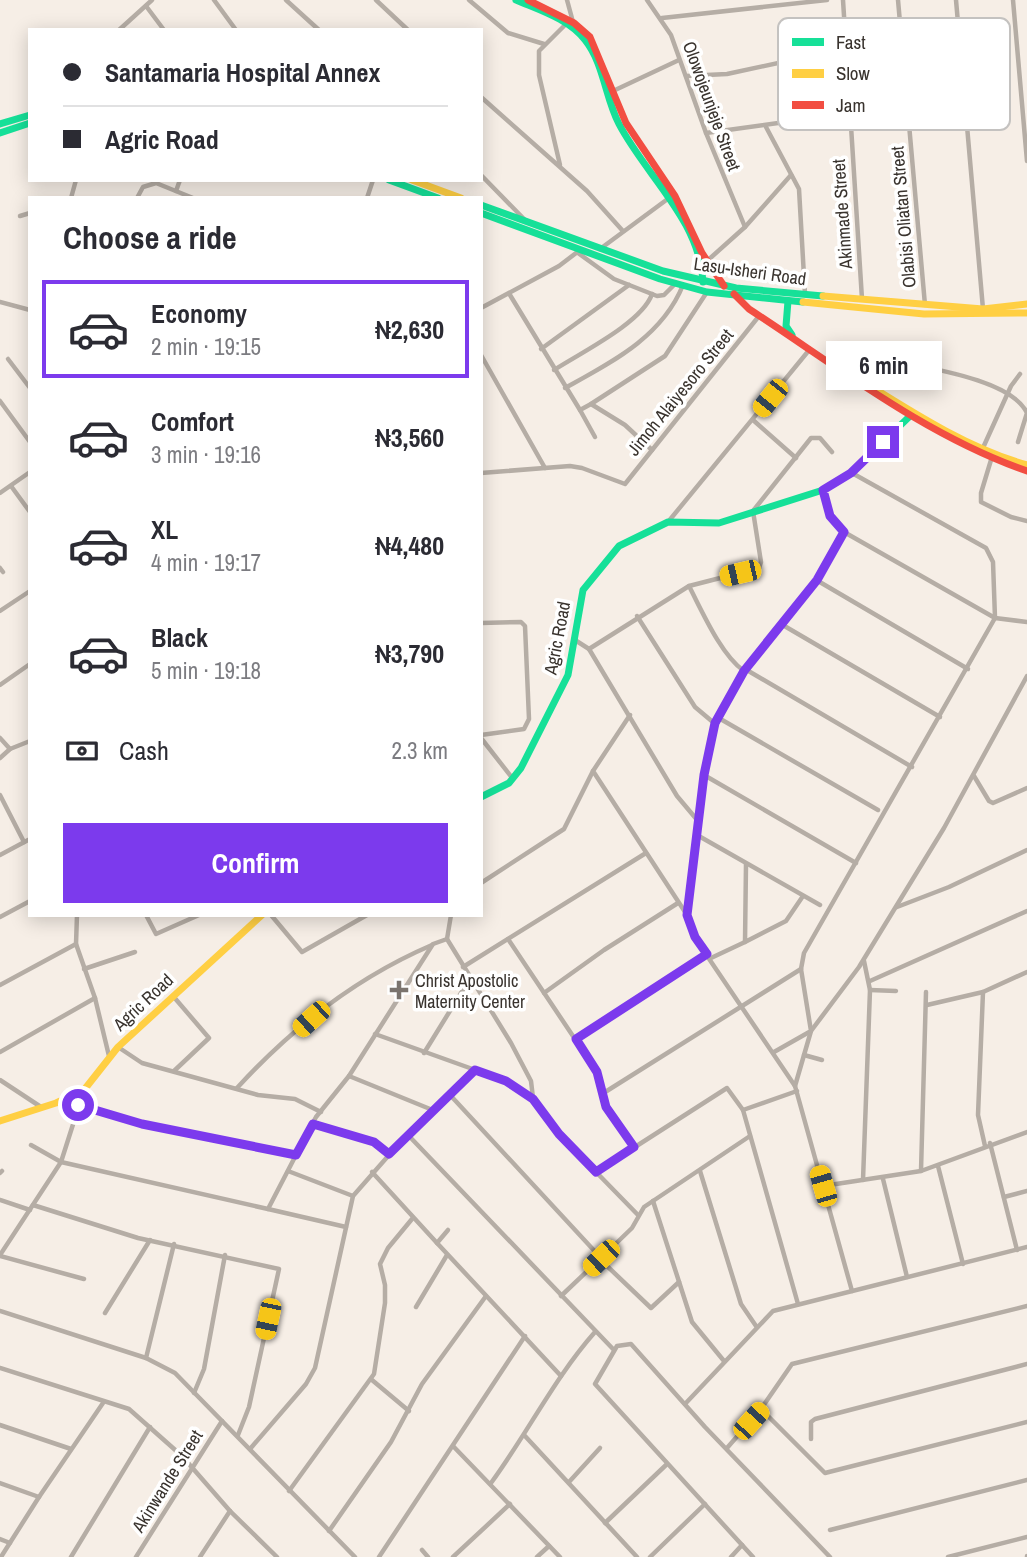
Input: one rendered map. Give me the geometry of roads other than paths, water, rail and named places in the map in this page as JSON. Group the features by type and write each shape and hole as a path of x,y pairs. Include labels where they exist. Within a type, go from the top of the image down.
{"main road":[{"path":"516,0 565,25 585,40 620,126 670,198 702,262 704,282"},
{"path":"527,0 574,23 593,43 626,123 675,195 707,261 724,286"},
{"path":"0,124 28,116"},
{"path":"0,133 28,124"},
{"path":"394,182 433,196"},
{"path":"417,182 456,196"},
{"name":"Lasu-Isheri Road","path":"483,206 600,249 724,286 925,306 983,309 1027,304"},
{"name":"Lasu-Isheri Road","path":"483,215 579,251 707,292 954,316 1027,313"},
{"path":"734,294 759,316 910,416 991,460 1027,468"},
{"path":"788,301 786,326 793,337"},
{"path":"833,364 982,450 1017,466"},
{"name":"Agric Road","path":"513,779 565,683 586,584 619,546 667,522 713,524 753,511 785,505 823,490 851,473 910,416"},
{"path":"483,796 513,779"},
{"name":"Agric Road","path":"84,1090 118,1047 260,917"},
{"path":"0,1121 42,1108 84,1090"}],"street":[{"path":"121,28 152,0"},
{"path":"214,0 235,28"},
{"path":"286,0 316,28"},
{"path":"376,0 406,28"},
{"path":"468,0 508,33 544,44"},
{"path":"567,0 574,23"},
{"name":"Olowojeunjeje Street","path":"647,0 662,18 671,35 706,133 745,227"},
{"path":"662,18 673,14 796,5 827,0"},
{"name":"Akinmade Street","path":"843,0 844,18"},
{"name":"Olabisi Oliatan Street","path":"898,0 900,18"},
{"path":"956,0 958,18"},
{"path":"1013,0 1027,161"},
{"path":"144,6 162,28"},
{"path":"560,166 539,75 539,51 565,25"},
{"path":"612,91 678,60"},
{"path":"686,76 727,74 778,63"},
{"path":"483,99 560,166 606,210 622,230"},
{"path":"706,133 778,125"},
{"path":"766,127 799,189 805,294"},
{"name":"Akinmade Street","path":"851,130 862,300"},
{"name":"Olabisi Oliatan Street","path":"909,130 925,306"},
{"path":"967,130 983,309"},
{"path":"707,261 745,227 774,190 791,175"},
{"path":"483,177 526,221"},
{"path":"176,191 179,182"},
{"path":"138,196 141,189 156,183 188,196"},
{"path":"600,249 622,230 670,198"},
{"path":"20,216 28,214"},
{"path":"483,307 510,295 579,251 607,275 652,294 664,295 679,284"},
{"path":"565,388 610,362 667,318 679,284"},
{"path":"541,349 629,285"},
{"path":"580,410 665,356 707,292"},
{"path":"554,370 629,321 648,304 652,294"},
{"path":"510,295 595,437"},
{"path":"483,301 489,303"},
{"path":"0,302 28,309"},
{"name":"Jimoh Alaiyesoro Street","path":"545,468 582,468 623,484 759,316"},
{"path":"667,522 811,348"},
{"path":"8,359 28,385"},
{"path":"483,359 545,468 483,472"},
{"path":"879,390 895,361 930,366 1007,394 1024,406 1027,414 1018,442"},
{"path":"982,450 1007,394 1020,374"},
{"path":"0,401 28,439"},
{"path":"590,404 625,425 652,450"},
{"path":"752,420 796,458"},
{"path":"589,649 689,586 759,568 761,562 753,511 816,436 832,452"},
{"path":"991,460 981,502 1011,517 1027,521"},
{"path":"0,493 28,473"},
{"path":"811,1031 801,969 809,942 995,618 993,562 986,548 851,473"},
{"path":"11,486 28,509"},
{"path":"823,490 830,516 844,532 995,618 1027,622"},
{"path":"687,915 704,775 715,723 745,670 817,580 844,532"},
{"path":"817,580 968,668"},
{"path":"689,586 712,629 737,666 912,766"},
{"path":"0,611 28,592"},
{"path":"637,617 695,707 715,723"},
{"path":"483,623 521,622 525,626 529,719 524,729 483,737"},
{"path":"781,624 940,717"},
{"path":"575,640 589,649 677,796 698,821"},
{"path":"0,685 28,665"},
{"path":"796,1089 811,1031 864,960 974,776 987,746 1027,676"},
{"path":"483,882 564,829 593,771 630,715"},
{"path":"718,717 878,810"},
{"path":"0,738 10,749"},
{"path":"483,740 513,779"},
{"path":"0,758 10,749 28,742"},
{"path":"593,771 687,915 695,937 774,1052 796,1089 852,1292"},
{"path":"704,775 856,863"},
{"path":"974,776 989,801 993,803 1027,788"},
{"path":"0,795 27,841 0,855"},
{"path":"697,835 820,905"},
{"path":"896,907 949,887 1027,850"},
{"path":"463,967 646,853"},
{"path":"745,942 746,864"},
{"path":"576,1039 709,956 745,942 786,921 803,895"},
{"path":"0,917 28,902"},
{"path":"544,993 604,950 678,903"},
{"path":"870,981 1027,911"},
{"path":"77,917 76,944 95,998 109,1056"},
{"path":"147,917 156,933 191,917"},
{"path":"273,917 302,952 363,917"},
{"path":"451,917 447,939 531,1081 533,1099"},
{"path":"237,1088 346,990 388,964 447,939"},
{"path":"508,939 597,1072 606,1107 634,1147"},
{"path":"0,985 76,944"},
{"path":"268,1209 313,1124 349,1076 433,944"},
{"path":"84,969 135,952"},
{"path":"863,1180 870,990 864,960"},
{"path":"602,1094 801,969"},
{"path":"927,1005 983,992 1027,972"},
{"path":"424,1053 469,980"},
{"path":"870,990 896,991"},
{"path":"921,1171 926,992"},
{"path":"983,992 978,1115 1017,1250"},
{"path":"173,996 209,1038 173,1072"},
{"path":"0,1052 95,998"},
{"path":"774,1052 811,1031"},
{"path":"375,1034 506,1081 533,1099 559,1134 638,1215"},
{"path":"118,1047 142,1063 272,1097 295,1099 321,1112"},
{"path":"804,1055 821,1060"},
{"path":"250,1449 306,1384 315,1368 353,1195 389,1154 475,1070"},
{"path":"349,1076 435,1111"},
{"path":"0,1080 42,1108"},
{"path":"596,1172 727,1088 743,1111 798,1304"},
{"path":"743,1111 796,1089"},
{"path":"84,1090 61,1162 0,1255 84,1279"},
{"path":"451,1096 601,1258"},
{"path":"66,1099 142,1124 296,1155"},
{"path":"313,1124 374,1142 389,1154"},
{"path":"823,1186 883,1179 921,1171 1027,1132"},
{"path":"408,1136 613,1349"},
{"path":"561,1296 632,1227 638,1215 653,1200 701,1171 750,1136"},
{"path":"32,1145 61,1162 346,1227"},
{"path":"937,1166 962,1264"},
{"path":"288,1171 353,1195"},
{"path":"701,1171 741,1304 756,1326"},
{"path":"372,1172 412,1219 561,1377"},
{"path":"883,1179 907,1277"},
{"path":"1003,1197 1027,1191"},
{"path":"0,1199 95,1226 279,1269 249,1407 238,1435"},
{"path":"653,1200 694,1326 724,1362"},
{"path":"289,1491 371,1380 377,1365 385,1303 381,1261 412,1219"},
{"path":"437,1243 448,1230"},
{"path":"105,1313 150,1239"},
{"path":"146,1358 174,1244"},
{"path":"685,1404 773,1311 1027,1248"},
{"path":"194,1393 204,1369 225,1255"},
{"path":"416,1307 447,1255"},
{"path":"607,1266 651,1308 679,1282"},
{"path":"329,1531 409,1411 422,1384 486,1296"},
{"path":"727,1448 761,1409 792,1364 1027,1306"},
{"path":"0,1311 146,1358 175,1373 355,1557"},
{"path":"491,1483 525,1436 561,1377 596,1332"},
{"path":"379,1557 525,1336"},
{"path":"753,1557 666,1465 595,1384 613,1349 624,1343 631,1344 796,1524 830,1557"},
{"path":"811,1439 811,1422 815,1419 1027,1364"},
{"path":"0,1368 103,1402 123,1405 150,1427 277,1557"},
{"path":"371,1380 409,1411"},
{"path":"1,1557 103,1402"},
{"path":"761,1409 825,1473 1027,1422"},
{"name":"Akinwande Street","path":"136,1557 190,1467 222,1420"},
{"path":"0,1425 71,1449"},
{"path":"71,1557 150,1427"},
{"path":"525,1436 637,1557"},
{"path":"453,1446 560,1557"},
{"path":"569,1482 600,1448"},
{"path":"605,1523 666,1465"},
{"path":"830,1530 1027,1480"},
{"path":"0,1483 39,1497"},
{"path":"453,1557 510,1504"},
{"path":"650,1557 705,1504"},
{"path":"200,1557 230,1511"},
{"path":"948,1557 1027,1537"},
{"path":"0,1539 10,1542"},
{"path":"537,1557 549,1545"},
{"path":"730,1557 743,1545"},
{"path":"422,1550 428,1557"},
{"path":"267,1557 271,1551"}],"place":[{"name":"Christ Apostolic Maternity Center","path":"399,990"}]}
